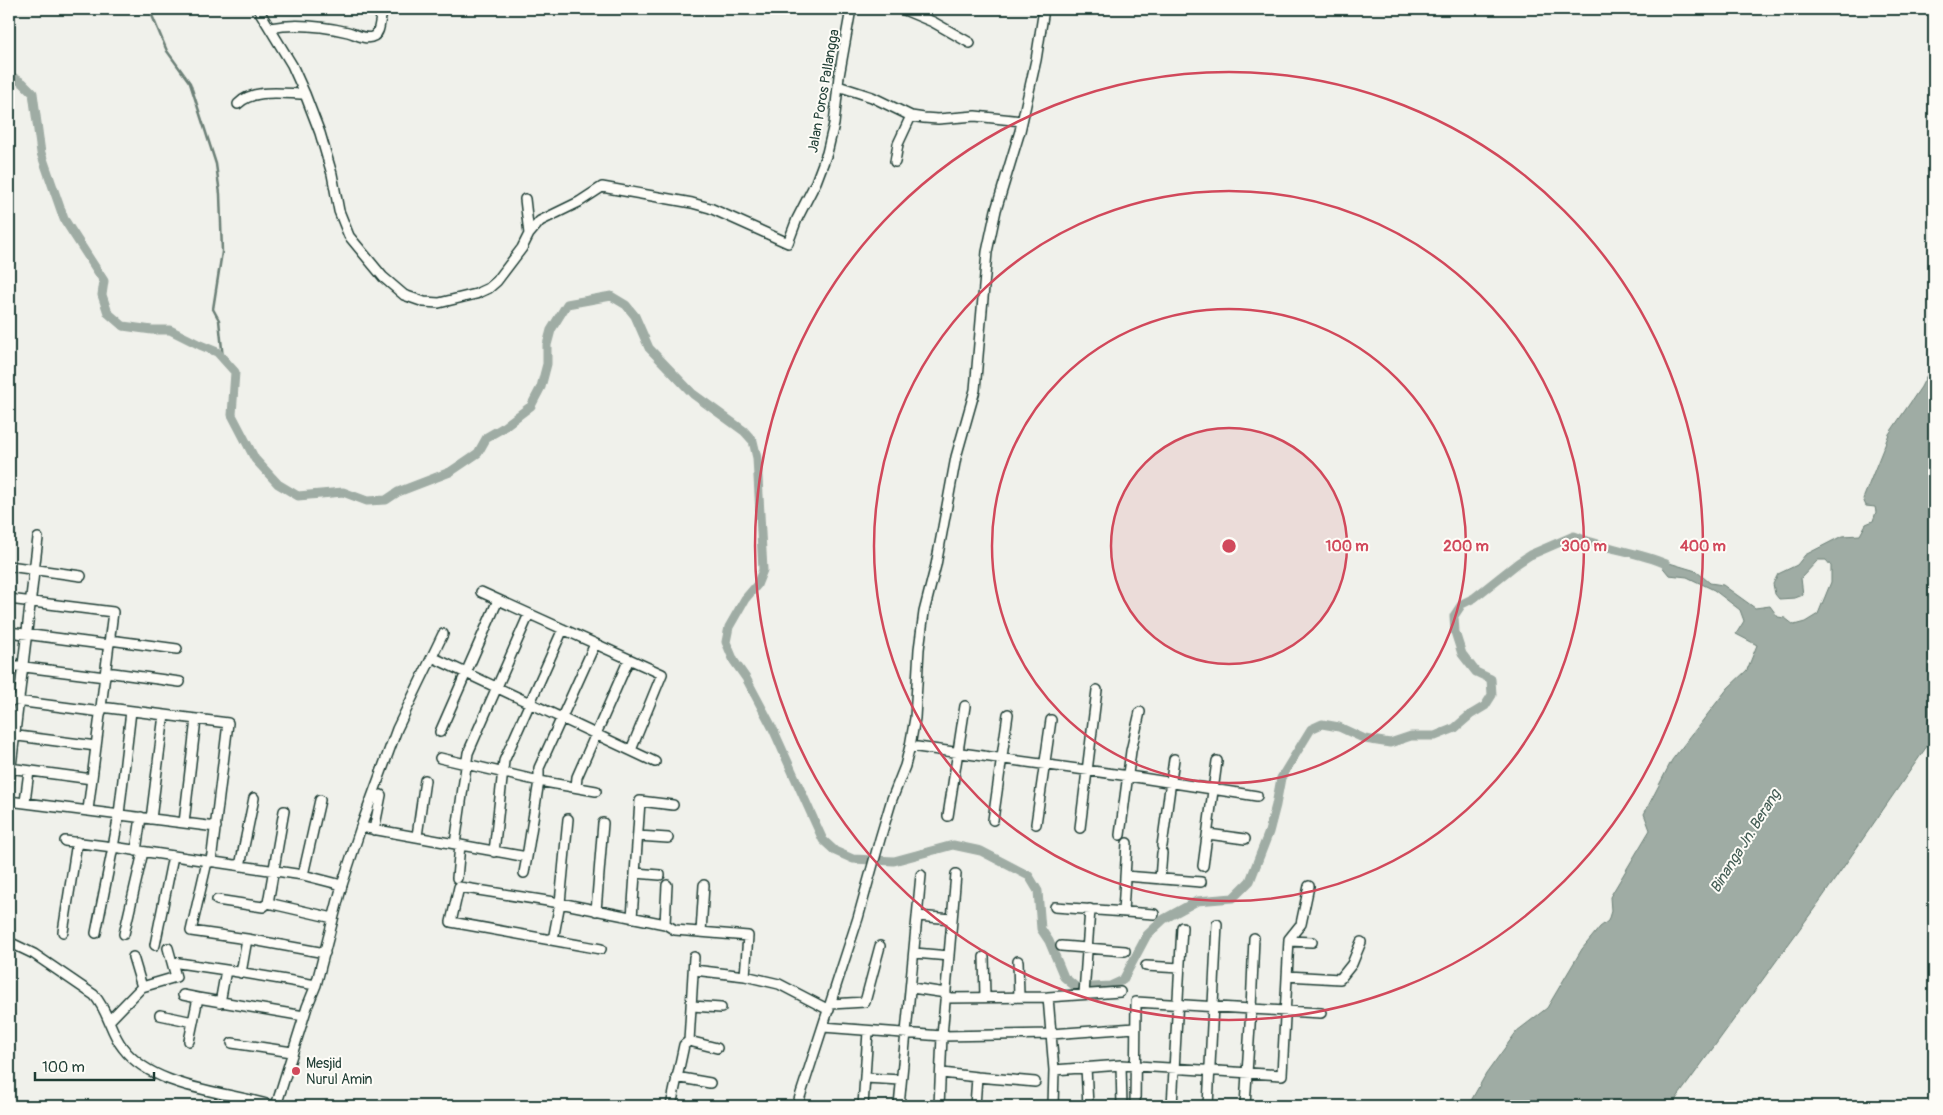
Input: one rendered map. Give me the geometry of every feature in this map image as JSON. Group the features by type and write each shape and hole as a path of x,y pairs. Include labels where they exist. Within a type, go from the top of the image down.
{"street":[{"path":"258,9 292,65 305,94 320,133 344,226 358,249 384,278 404,295 424,302 439,303 476,294 497,282 522,248 529,234 525,199"},
{"path":"270,28 286,25 310,26 345,31 368,38 378,32 383,11 386,9"},
{"name":"Jalan Poros Pallangga","path":"529,234 540,221 579,202 602,187 698,205 773,236 785,243 789,241 797,219 816,182 830,144 850,9"},
{"path":"902,9 933,22 970,43"},
{"path":"797,1106 858,918 892,799 905,766 910,746 915,718 923,620 956,457 974,390 987,252 996,210 1008,176 1022,121 1036,60 1044,9"},
{"path":"838,86 872,97 911,116 938,119 975,116 1022,121"},
{"path":"238,104 242,100 255,95 305,94"},
{"path":"896,162 896,150 911,116"},
{"path":"9,784 13,701 22,667 38,538"},
{"path":"9,566 81,576"},
{"path":"481,592 662,674 631,750"},
{"path":"9,599 113,612 88,810"},
{"path":"440,732 498,600"},
{"path":"457,878 458,844 468,753 530,614"},
{"path":"494,852 504,761 563,629"},
{"path":"9,632 177,649"},
{"path":"9,942 34,954 94,995 100,1002 123,1049 155,1075 175,1082 274,1106 316,985 342,885 361,827 397,729 443,634"},
{"path":"524,873 539,781 538,768 595,644"},
{"path":"432,657 655,762"},
{"path":"576,787 577,777 629,659"},
{"path":"9,665 180,682"},
{"path":"1080,828 1097,690"},
{"path":"13,701 131,711 228,723 216,827 192,932 325,952"},
{"path":"948,816 965,706"},
{"path":"96,933 113,847 131,711"},
{"path":"1120,835 1131,751 1140,712"},
{"path":"993,820 1008,714"},
{"path":"151,818 164,715"},
{"path":"184,823 196,719"},
{"path":"1036,824 1051,720"},
{"path":"12,735 96,746"},
{"path":"910,746 1129,776 1257,796"},
{"path":"440,758 539,781 596,791"},
{"path":"1160,879 1174,759"},
{"path":"1202,866 1217,762"},
{"path":"10,768 92,779"},
{"path":"25,802 29,771"},
{"path":"417,836 425,780"},
{"path":"374,830 381,795"},
{"path":"240,866 254,798"},
{"path":"9,800 216,827"},
{"path":"303,875 320,800"},
{"path":"632,918 640,801 673,805"},
{"path":"217,900 264,907 268,903 272,871 284,811"},
{"path":"124,934 140,851 141,817"},
{"path":"553,940 560,903 568,818"},
{"path":"596,911 603,823"},
{"path":"361,827 527,857"},
{"path":"1208,834 1245,839"},
{"path":"638,836 668,838"},
{"path":"65,841 303,875 342,885"},
{"path":"63,932 77,842"},
{"path":"1123,912 1127,843"},
{"path":"155,945 173,856"},
{"path":"635,873 660,875"},
{"path":"939,1106 942,1073 942,1036 956,874"},
{"path":"899,1106 905,1034 912,988 921,876"},
{"path":"1125,876 1201,882"},
{"path":"665,924 667,885"},
{"path":"701,932 704,885"},
{"path":"601,949 451,922 459,886 560,903 665,924 674,930 748,936 745,976"},
{"path":"1054,1070 1129,1066 1282,1075 1289,941 1301,924 1309,886"},
{"path":"268,903 333,918"},
{"path":"1055,907 1154,914"},
{"path":"1084,989 1090,909"},
{"path":"918,916 952,919"},
{"path":"1208,1106 1217,924"},
{"path":"1172,1106 1182,927"},
{"path":"1246,1106 1254,938"},
{"path":"242,973 248,939"},
{"path":"1289,941 1312,942"},
{"path":"1287,976 1340,979 1352,964 1361,942"},
{"path":"694,970 745,976 779,984 830,1007 865,1002 880,946"},
{"path":"1061,946 1125,950"},
{"path":"109,1021 142,987 176,977 168,948"},
{"path":"915,953 949,956"},
{"path":"133,957 142,987"},
{"path":"671,1106 684,1045 689,1041 694,957"},
{"path":"984,957 985,997"},
{"path":"1018,961 1019,997"},
{"path":"172,962 316,985"},
{"path":"1146,966 1180,968"},
{"path":"220,1003 226,970"},
{"path":"912,988 946,995 985,997 1048,996 1084,989 1120,992"},
{"path":"183,995 220,1003 304,1016"},
{"path":"1048,996 1054,1070 1052,1106"},
{"path":"189,1041 198,998"},
{"path":"1122,1106 1129,1066 1130,1028 1136,1002 1321,1013"},
{"path":"692,1006 721,1008"},
{"path":"160,1015 193,1022"},
{"path":"823,1027 868,1032 942,1036 1051,1034 1130,1028"},
{"path":"863,1106 868,1032"},
{"path":"689,1041 717,1048"},
{"path":"232,1043 292,1052"},
{"path":"1129,1066 1135,1106"},
{"path":"1086,1067 1088,1106"},
{"path":"942,1073 1035,1082"},
{"path":"676,1077 710,1083"},
{"path":"975,1106 977,1077"},
{"path":"865,1078 901,1080"}],"water":[{"name":"Binanga Jn. Berang","path":"1934,361 1934,736 1822,898 1671,1106 1468,1106 1486,1074 1517,1031 1547,1008 1582,949 1600,927 1608,921 1611,911 1610,897 1650,830 1644,814 1672,760 1728,688 1747,670 1757,645 1736,634 1744,621 1740,610 1714,590 1687,577 1669,575 1656,559 1696,571 1710,583 1723,585 1755,608 1770,606 1778,617 1785,618 1794,625 1805,622 1818,614 1831,582 1831,566 1826,560 1818,560 1801,578 1803,595 1795,598 1779,599 1775,594 1773,584 1778,574 1797,565 1805,555 1842,536 1860,535 1866,524 1873,521 1876,512 1875,507 1866,506 1863,499 1889,434 1921,387"}],"waterway":[{"path":"113,9 133,13 151,13 167,51 190,83 216,164 220,194 222,252 213,309 219,320 223,359"},
{"path":"9,75 23,83 33,93 41,153 64,219 104,281 102,295 108,313 123,326 152,330 170,330 217,352 235,372 232,415 255,459 278,484 298,496 343,492 367,501 386,500 398,492 450,472 478,453 487,437 501,429 531,406 541,387 547,364 547,345 551,330 567,304 611,296 626,305 635,316 649,348 693,394 744,431 753,441 757,458 763,570 757,585 745,599 729,627 726,642 734,661 746,678 773,729 823,840 835,851 853,859 894,861 953,845 981,851 1029,876 1038,891 1041,929 1049,941 1064,977 1077,988 1110,986 1123,980 1147,935 1164,919 1197,901 1233,898 1250,881 1269,832 1281,778 1311,729 1322,724 1339,727 1365,739 1390,743 1411,736 1435,736 1455,728 1470,715 1485,706 1492,695 1491,679 1476,672 1462,654 1455,632 1454,616 1462,604 1474,598 1518,563 1530,555 1574,536 1666,564"}],"place":[{"name":"Mesjid Nurul Amin","path":"296,1071"}]}
